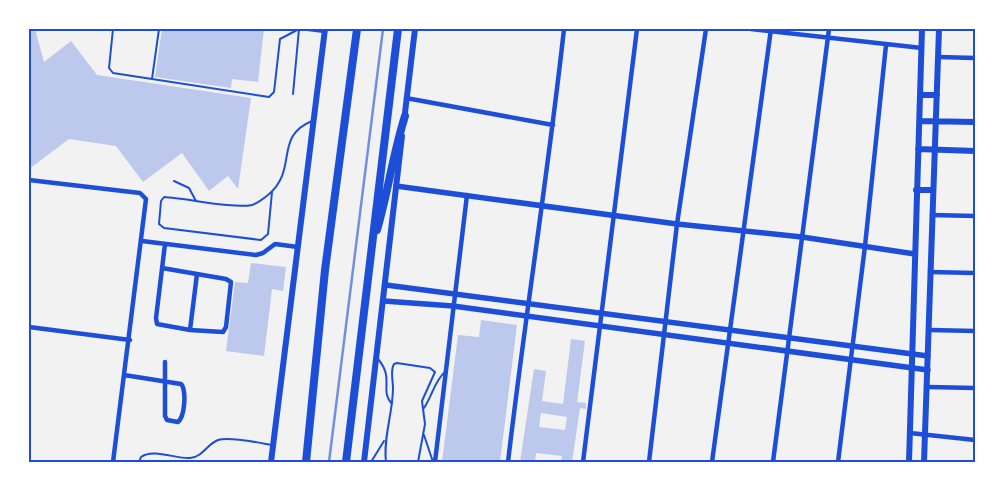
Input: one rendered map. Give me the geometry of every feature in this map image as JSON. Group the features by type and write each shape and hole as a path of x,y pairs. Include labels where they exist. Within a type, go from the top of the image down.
{"highway":[{"path":"306,462 325,270 357,29"},
{"path":"346,462 398,29"},
{"path":"370,254 389,188 394,151 405,116"}],"main road":[{"path":"364,462 415,29"},
{"path":"909,462 922,29"},
{"path":"924,462 939,29"},
{"path":"270,462 325,30"},
{"path":"921,95 937,95"},
{"path":"920,121 975,122"},
{"path":"918,149 975,151"},
{"path":"916,190 933,190"}],"street":[{"path":"508,462 525,316 542,207 564,29"},
{"path":"583,462 638,29"},
{"path":"649,462 677,224 706,29"},
{"path":"751,29 922,48"},
{"path":"773,462 829,29"},
{"path":"712,462 770,30"},
{"path":"838,462 865,246 886,45"},
{"path":"938,57 975,58"},
{"path":"406,98 553,125"},
{"path":"29,180 140,192 145,195 142,241 113,462"},
{"path":"396,186 677,224 802,237 915,254"},
{"path":"434,462 467,195"},
{"path":"932,215 975,216"},
{"path":"142,241 256,255 263,253 275,244 298,247"},
{"path":"162,268 226,279 231,282 232,288 223,332 190,330 157,324 156,318 162,268 165,244"},
{"path":"930,272 975,273"},
{"path":"190,330 197,274"},
{"path":"386,285 406,290 928,356"},
{"path":"406,290 406,302"},
{"path":"384,301 453,306 928,370"},
{"path":"29,327 130,340"},
{"path":"930,330 975,331"},
{"path":"124,375 164,382 180,384 184,387 182,417 178,422 168,420 165,416 164,382 166,362"},
{"path":"928,386 975,388"},
{"path":"910,433 975,440"}],"lane":[{"path":"113,29 110,71 152,80 269,97 274,92 280,39 299,29 325,30"},
{"path":"152,80 159,29"},
{"path":"293,94 299,29"},
{"path":"272,192 268,234 264,239 257,241 160,226 162,198 247,205 259,202 272,192 283,179 291,137 304,124 314,120"},
{"path":"174,181 189,188 196,201"},
{"path":"377,358 386,371 386,392 392,404"},
{"path":"386,462 385,440 392,404 392,366 397,363 404,363 430,368 434,372 422,402 424,435 434,462"},
{"path":"423,408 434,392 438,378 446,370"},
{"path":"418,462 419,448 424,435"},
{"path":"139,462 141,457 148,453 193,458 201,454 213,442 222,439 273,445"},
{"path":"371,462 385,440"}],"building":[{"path":"29,29 35,29 44,62 71,41 97,75 251,98 238,189 228,176 209,191 182,153 143,182 116,146 69,139 29,169"},
{"path":"162,29 264,29 258,82 232,79 231,88 155,77"},
{"path":"251,263 286,267 283,291 272,289 264,356 226,351 235,282 248,283"},
{"path":"481,320 517,325 500,462 442,462 458,335 479,337"},
{"path":"571,339 585,341 577,402 586,403 586,409 580,408 572,462 561,462 562,456 536,453 535,462 520,462 534,369 546,371 542,401 563,404","holes":["541,413 567,417 565,430 539,427"]}],"railway":[{"path":"329,462 383,29"}]}
